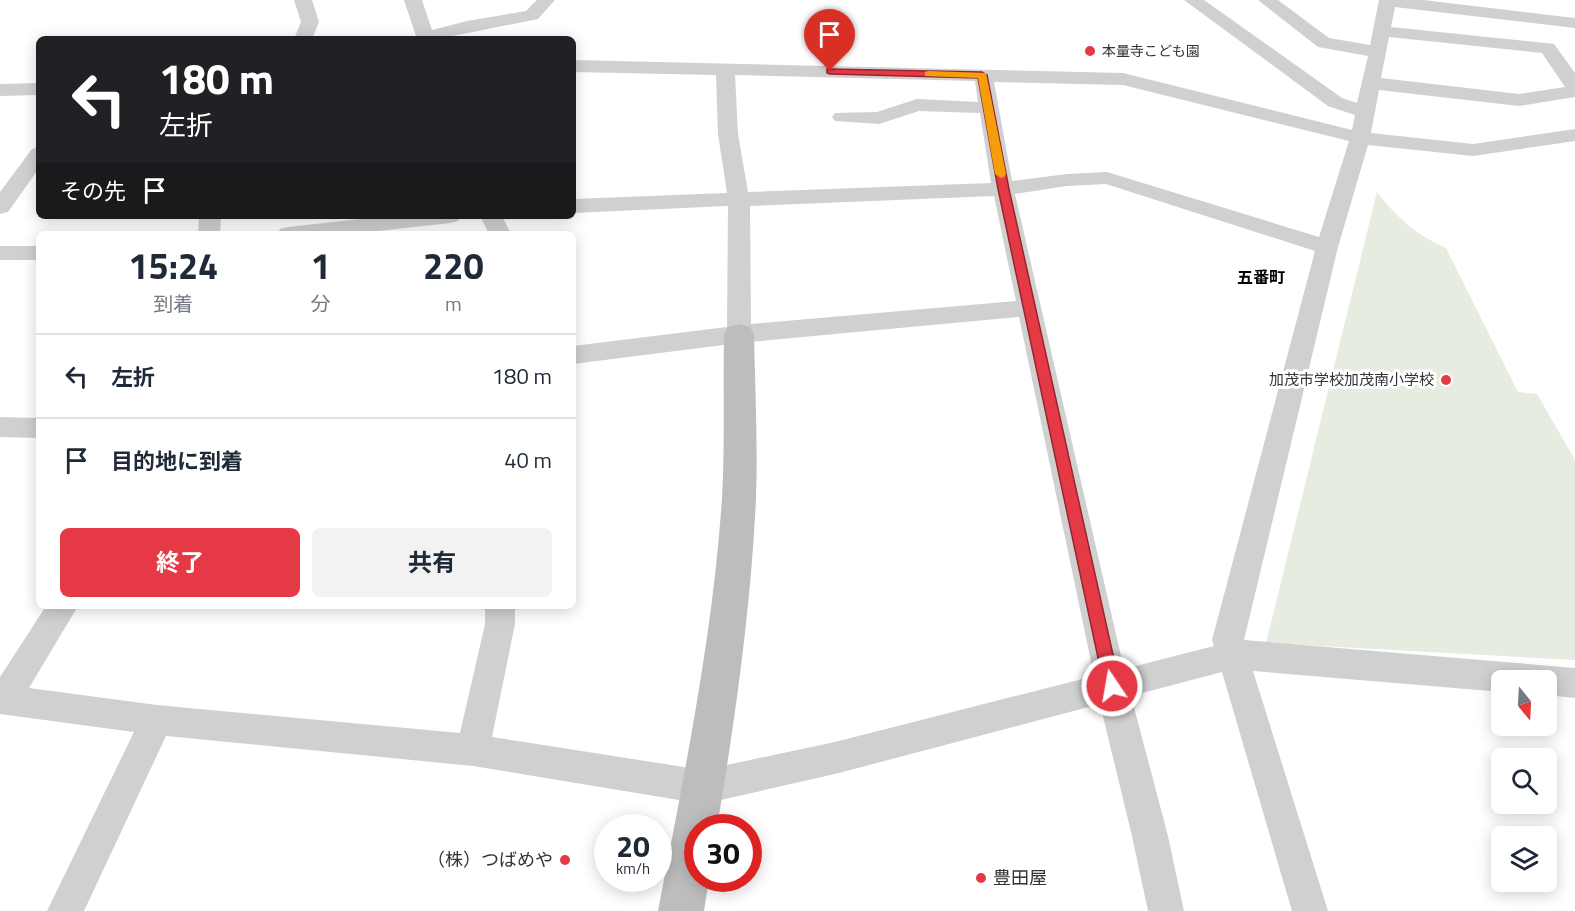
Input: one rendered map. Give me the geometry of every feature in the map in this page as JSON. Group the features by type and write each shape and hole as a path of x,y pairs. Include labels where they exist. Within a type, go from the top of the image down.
{"street":[{"path":"303,0 310,22 304,36"},
{"path":"413,0 425,36"},
{"path":"433,36 467,26 532,15 546,0"},
{"path":"1193,0 1335,102 1362,125"},
{"path":"1267,0 1324,43 1381,41 1548,48 1575,89 1519,100 1372,84"},
{"path":"1310,911 1228,640 1327,247 1362,125 1388,0 1575,23"},
{"path":"576,66 1123,79 1362,125 1473,150 1575,135"},
{"path":"681,911 703,787 729,606 739,497 739,200 728,135 725,69"},
{"path":"982,75 1003,189 1112,686 1150,836 1166,911"},
{"path":"0,90 36,88"},
{"path":"842,117 879,117 917,105 988,108"},
{"path":"0,207 36,157"},
{"path":"576,206 1003,189 1067,180 1107,178 1327,247"},
{"path":"315,231 423,219"},
{"path":"0,253 36,253"},
{"path":"576,355 739,334 1030,308"},
{"path":"0,427 36,428"},
{"path":"61,609 2,700 157,720 473,750 703,787 835,758 1233,655 1575,683"},
{"path":"473,750 500,624 500,609"},
{"path":"65,911 157,720"}],"shaded area":[{"name":"加茂市学校加茂南小学校","path":"1377,192 1408,225 1446,248 1518,392 1537,394 1575,460 1575,660 1266,643"}],"slow traffic":[{"path":"928,74 982,75 1001,174"}],"place":[{"name":"本量寺こども園","path":"1090,51"},
{"name":"加茂市学校加茂南小学校","path":"1446,380"},
{"name":"（株）つばめや","path":"565,860"},
{"name":"豊田屋","path":"981,878"}],"district":[{"name":"五番町","path":"1261,277"}],"route":[{"path":"830,71 982,75 1003,189 1112,686"}]}
